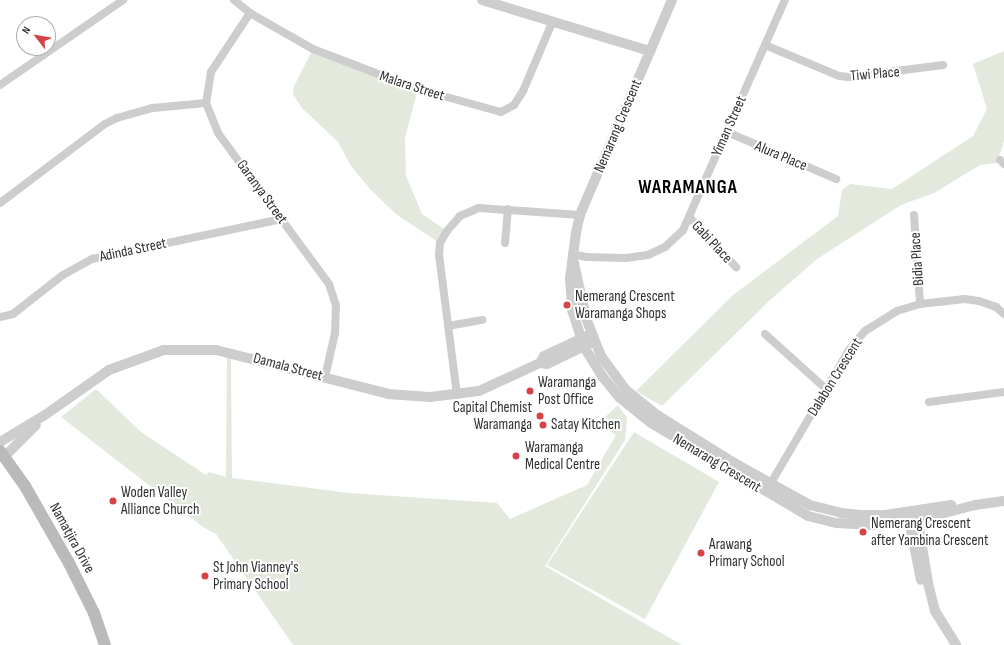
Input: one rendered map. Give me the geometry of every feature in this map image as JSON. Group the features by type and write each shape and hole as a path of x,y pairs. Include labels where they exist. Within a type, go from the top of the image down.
{"main road":[{"name":"Namatjira Drive","path":"2,454 25,486 69,563 94,613 105,645"}],"street":[{"path":"0,85 122,0"},
{"name":"Malara Street","path":"234,0 250,13 312,49 375,74 501,112 514,105 523,91 552,23"},
{"path":"482,0 603,38 606,42 649,54"},
{"name":"Nemarang Crescent","path":"672,0 580,215 572,254 570,278 572,310 583,343 602,376 654,419 768,488 808,516 822,520 873,525 913,516 1004,501"},
{"name":"Yiman Street","path":"572,254 586,257 626,258 648,255 666,247 678,236 689,217 785,0"},
{"path":"0,203 105,124 117,118 153,108 206,103 211,72 250,13"},
{"name":"Tiwi Place","path":"765,45 839,76 849,77 943,65"},
{"name":"Garanya Street","path":"206,103 218,133 329,284 336,305 335,333 325,377"},
{"name":"Alura Place","path":"727,132 836,179"},
{"path":"457,395 439,255 440,243 455,220 465,213 479,208 580,215"},
{"path":"505,244 508,209"},
{"name":"Bidia Place","path":"914,214 920,304"},
{"name":"Gabi Place","path":"689,217 736,267"},
{"name":"Adinda Street","path":"0,317 13,314 63,275 92,259 282,220"},
{"name":"Nemarang Crescent","path":"572,254 581,302 593,338 620,384 639,408"},
{"name":"Dalabon Crescent","path":"768,488 849,350 865,331 896,311 920,304 965,299 990,304 1003,311"},
{"path":"448,326 482,320"},
{"path":"765,334 826,389"},
{"name":"Damala Street","path":"0,442 45,415 76,392 124,363 164,350 182,348 231,352 402,396 457,395 479,391 540,363 544,356 583,343 593,338"},
{"path":"929,402 1004,392"},
{"name":"Damala Street","path":"2,454 45,415"},
{"path":"913,516 930,613 948,645"},
{"path":"913,516 935,611 956,645"}],"shaded area":[{"path":"313,49 418,89 405,138 406,176 422,214 447,231 440,243 397,215 371,190 351,166 338,142 302,108 293,94 293,88"},
{"path":"1004,51 1004,141 997,163 980,165 934,193 901,205 817,259 770,300 662,406 636,391 733,295 838,216 842,190 850,184 892,189 973,136 987,109 973,64"},
{"path":"227,356 231,358 232,478 349,493 497,503 510,519 587,485 616,435 598,424 618,405 627,418 625,440 545,566 682,645 293,645 216,534 203,527 61,417 96,389 141,432 206,475 209,472 226,477"},
{"path":"634,432 719,482 645,619 547,565"}],"place":[{"name":"Nemerang Crescent Waramanga Shops","path":"567,305"},
{"name":"Waramanga Post Office","path":"530,391"},
{"name":"Capital Chemist Waramanga","path":"540,416"},
{"name":"Satay Kitchen","path":"543,425"},
{"name":"Waramanga Medical Centre","path":"516,456"},
{"name":"Woden Valley Alliance Church","path":"113,501"},
{"name":"Nemerang Crescent after Yambina Crescent","path":"863,532"},
{"name":"Arawang Primary School","path":"701,553"},
{"name":"St John Vianney's Primary School","path":"205,576"}],"district":[{"name":"WARAMANGA","path":"688,188"}]}
